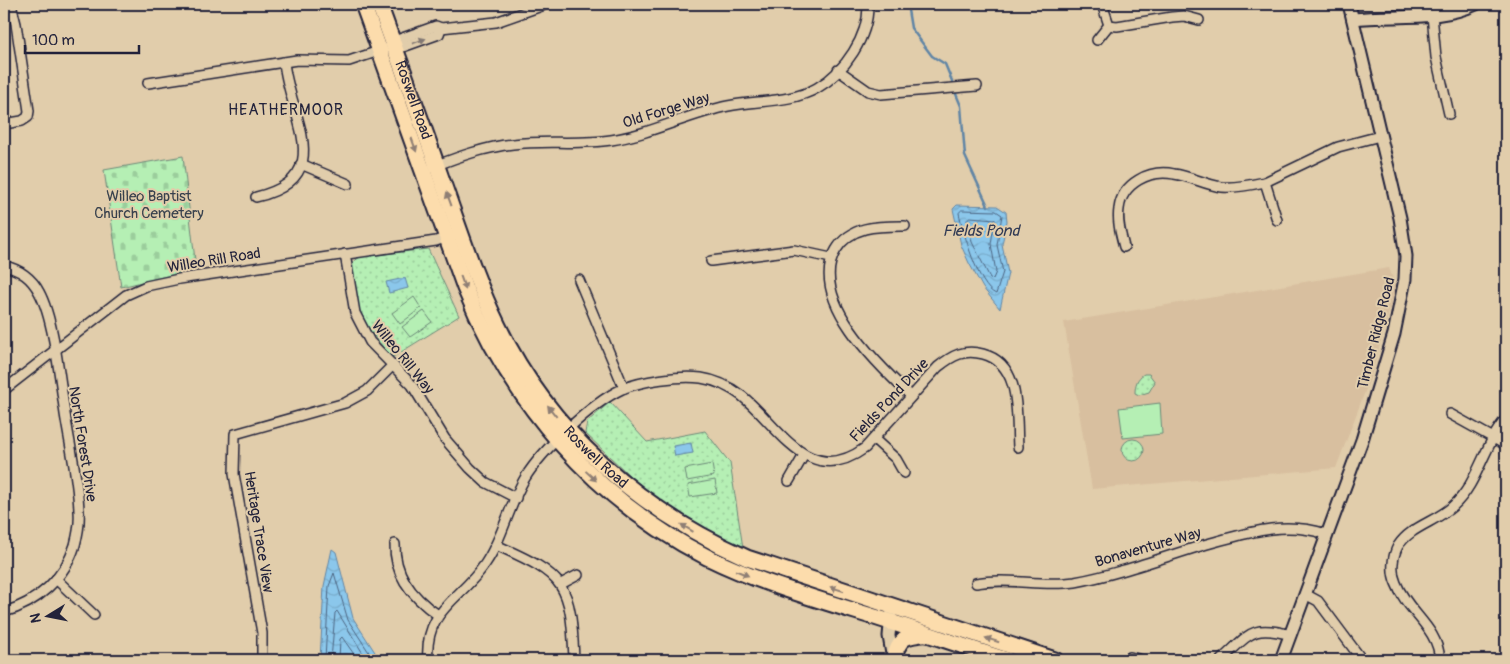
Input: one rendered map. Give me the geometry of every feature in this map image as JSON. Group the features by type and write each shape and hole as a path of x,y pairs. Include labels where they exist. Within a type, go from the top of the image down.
{"highway":[{"name":"Roswell Road","path":"363,4 380,51 430,168"},
{"name":"Roswell Road","path":"379,4 394,46 430,168 454,235 473,307 492,348 524,399 557,441 605,488 628,507 669,535 707,556 754,578 1055,660"},
{"name":"Roswell Road","path":"454,235 499,328 535,388 569,431 624,484 645,501 691,531 731,550 891,614 927,634 1007,660"}],"main road":[{"path":"893,660 900,641 907,637 927,634"}],"street":[{"path":"4,124 22,121 28,117 29,111 16,24 11,4"},
{"path":"148,83 284,62 307,60 340,62 394,46 397,40 436,26 441,28 490,23 526,7 547,4"},
{"name":"Old Forge Way","path":"430,168 476,152 512,144 611,140 642,134 727,106 800,95 817,88 838,70 861,39 867,20 868,4"},
{"path":"1102,4 1104,16 1109,25"},
{"name":"Timber Ridge Road","path":"1281,660 1362,440 1380,382 1404,290 1405,243 1349,4"},
{"path":"1353,19 1432,15 1461,10 1476,4"},
{"path":"1432,15 1438,66 1449,114"},
{"path":"1109,25 1117,26 1184,16 1199,20"},
{"path":"1097,40 1109,25"},
{"path":"256,197 275,192 286,186 301,164 304,152 304,136 289,92 284,62"},
{"path":"838,70 868,91 881,94 977,86"},
{"path":"1124,247 1118,223 1122,197 1131,185 1144,176 1159,172 1174,174 1223,187 1265,182 1338,147 1380,136"},
{"path":"301,164 348,184"},
{"path":"1265,182 1277,220"},
{"path":"905,226 869,227 852,234 838,247 831,258 828,276 833,301 876,362 911,396"},
{"name":"Willeo Rill Road","path":"4,390 55,352 117,301 146,286 179,279 436,241 454,235"},
{"path":"711,261 794,250 831,258"},
{"name":"Willeo Rill Way","path":"345,254 352,299 358,320 370,342 412,385 445,439 470,468 486,482 516,498"},
{"name":"North Forest Drive","path":"4,266 26,276 36,286 44,302 55,352 79,511 75,544 69,560 56,579 38,596 26,604 4,612"},
{"path":"579,280 624,388"},
{"name":"Fields Pond Drive","path":"428,660 428,636 438,615 479,572 496,545 516,498 531,470 557,441 596,406 624,388 682,377 699,378 720,384 742,396 794,448 804,455 813,459 837,461 856,454 874,439 911,396 952,355 969,351 994,357 1005,367 1012,383 1018,447"},
{"name":"Heritage Trace View","path":"262,660 262,633 234,474 235,434 345,403 367,391 393,365"},
{"path":"1450,414 1506,445"},
{"path":"1440,660 1433,634 1400,592 1393,572 1397,549 1406,536 1444,513 1461,498 1506,419"},
{"path":"874,439 896,459 904,473"},
{"path":"788,480 804,455"},
{"name":"Bonaventure Way","path":"976,583 995,581 1044,584 1080,580 1264,528 1299,527 1326,534"},
{"path":"395,544 397,565 409,589 438,615"},
{"path":"496,545 537,564 552,574 562,584 568,596 572,618 574,660"},
{"path":"562,584 578,575"},
{"path":"56,579 94,615"},
{"path":"1305,594 1318,601 1362,660"},
{"path":"891,614 893,660"},
{"path":"1221,660 1257,630 1267,629 1291,635"},
{"path":"1130,657 1142,660"}],"shaded area":[{"path":"1389,268 1396,287 1372,373 1336,468 1092,489 1064,322"}],"green space":[{"name":"Willeo Baptist Church Cemetery","path":"183,156 196,269 121,287 104,170"},
{"path":"428,249 459,316 393,357 375,337 361,314 353,289 353,262 360,257"},
{"path":"414,297 421,308 400,324 392,313"},
{"path":"424,311 432,322 410,337 402,327"},
{"path":"1144,374 1149,374 1155,382 1149,392 1139,395 1135,393 1136,385"},
{"path":"610,402 647,442 705,431 730,463 743,548 695,524 652,497 585,433 587,422"},
{"path":"1160,403 1162,434 1123,438 1119,408"},
{"path":"1133,439 1143,446 1144,450 1137,460 1133,461 1123,454 1122,450 1129,440"},
{"path":"712,464 714,476 687,481 685,469"},
{"path":"715,480 717,493 690,497 688,485"}],"water":[{"name":"Fields Pond","path":"957,205 997,206 1006,212 1007,221 1002,244 1008,273 1000,309 983,288 961,245 953,209"},
{"path":"405,278 408,288 389,293 386,282"},
{"path":"691,443 693,453 675,456 673,446"},
{"path":"332,549 336,552 353,618 380,660 320,660 324,586"}],"waterway":[{"path":"907,4 911,28 932,56 945,64 952,81"},
{"path":"956,94 961,106 965,156 988,206"}],"district":[{"name":"HEATHERMOOR","path":"286,109"}]}
